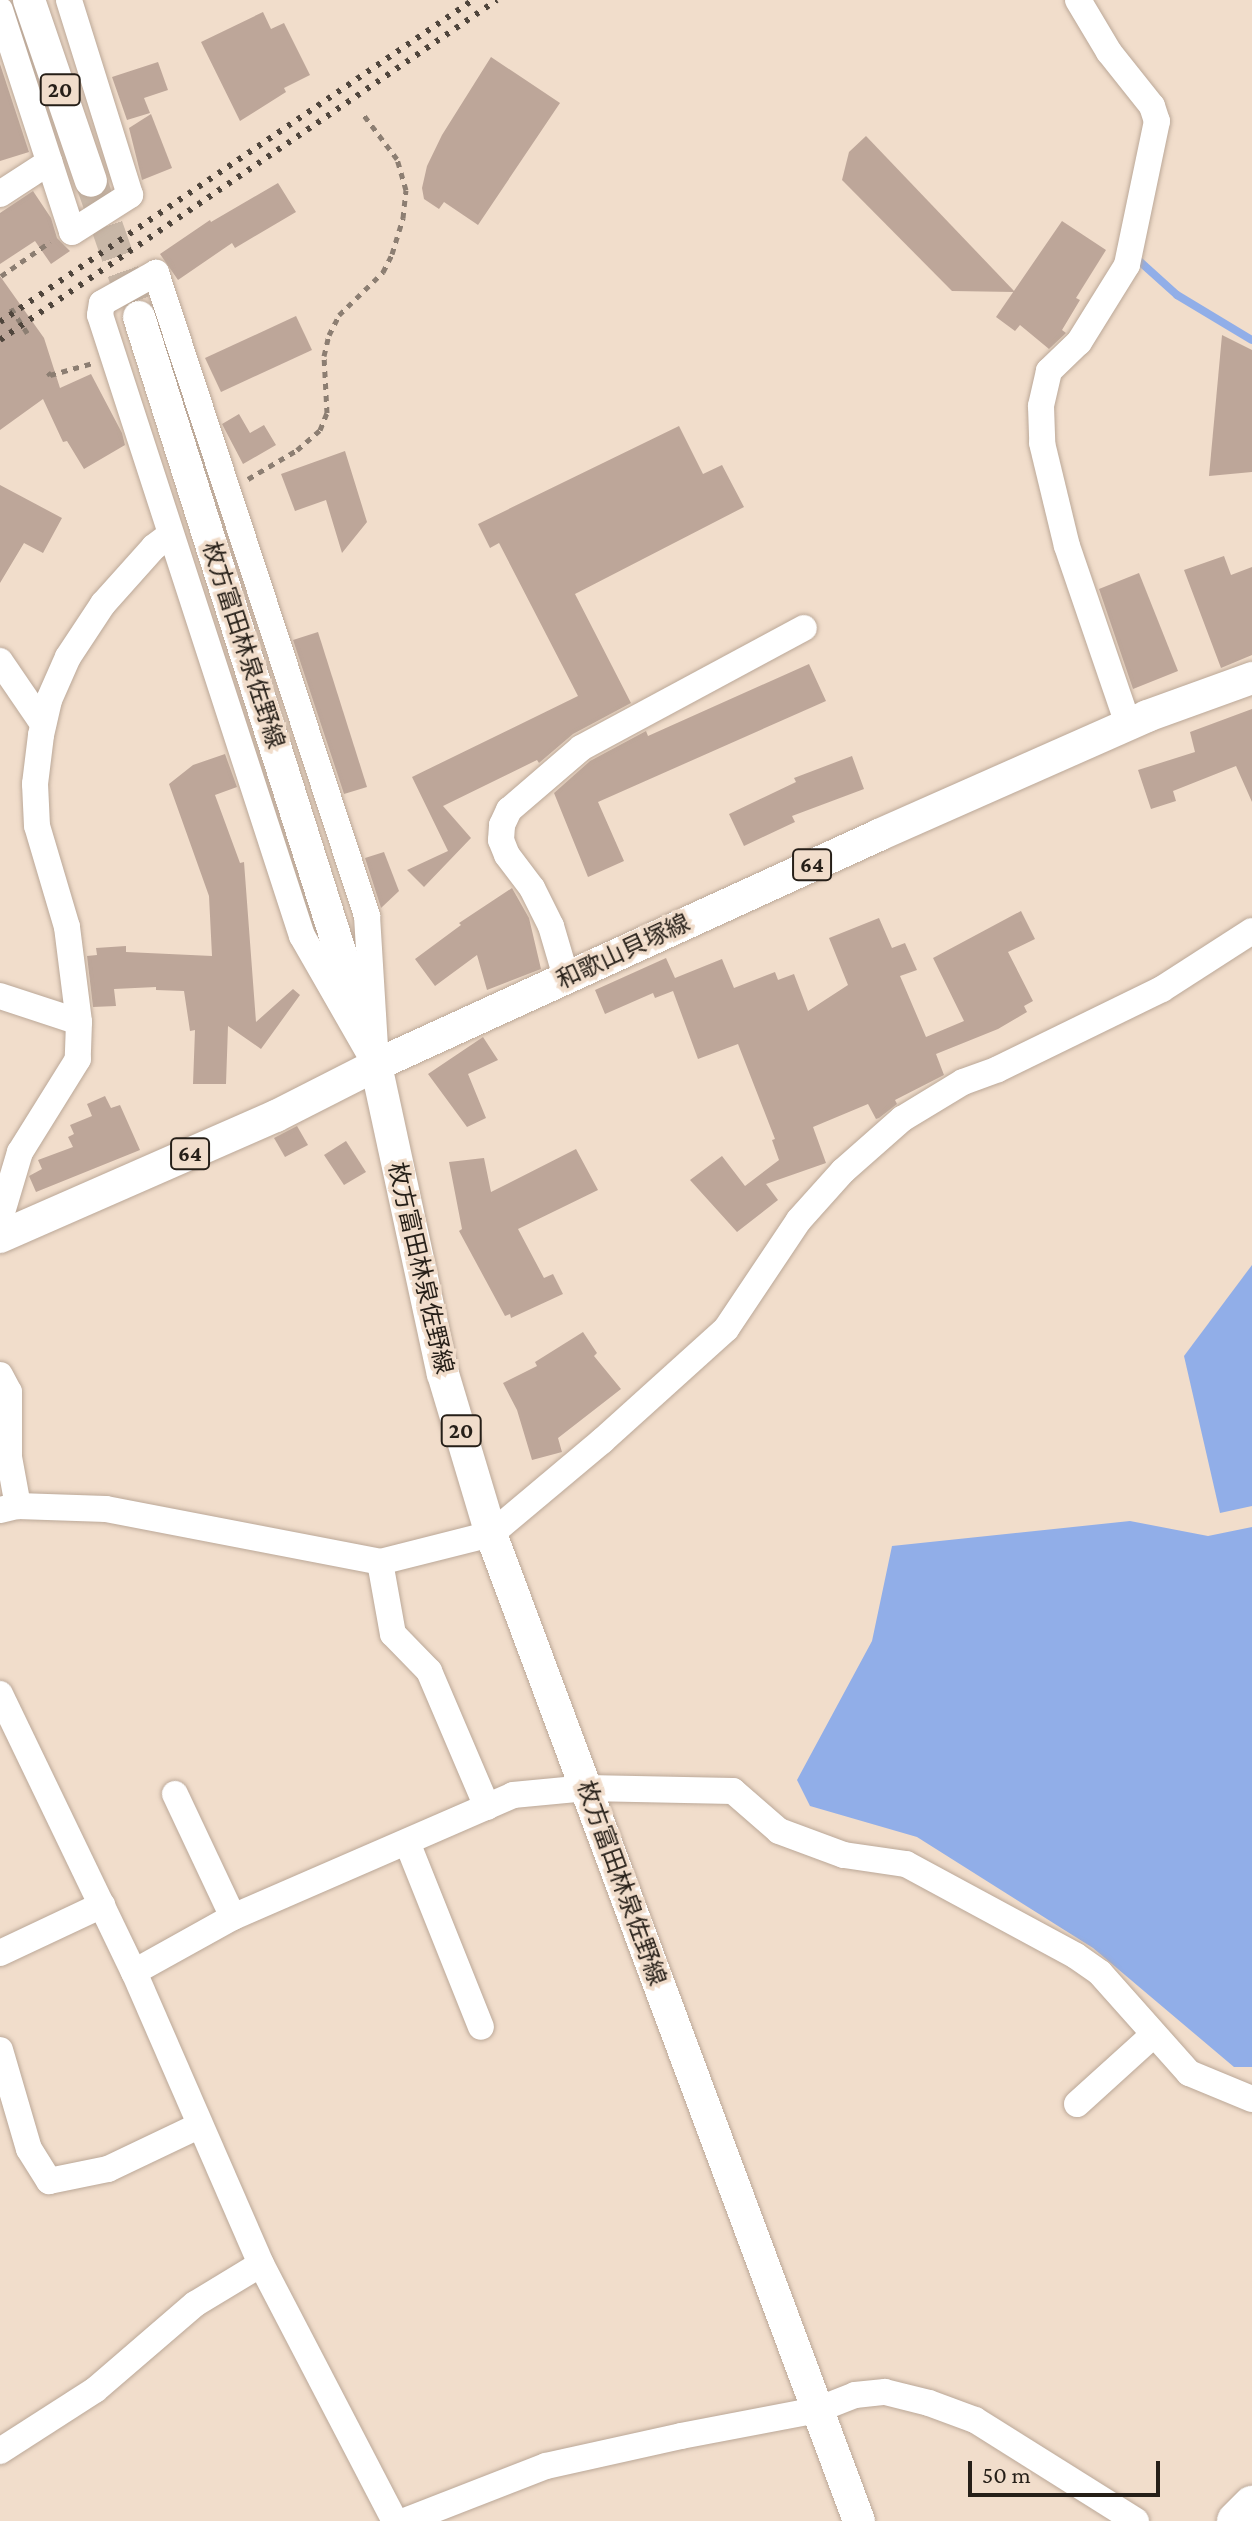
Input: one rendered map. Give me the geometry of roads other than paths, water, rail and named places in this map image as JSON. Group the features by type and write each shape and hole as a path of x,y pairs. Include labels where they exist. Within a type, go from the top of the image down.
{"highway":[{"path":"1236,2521 1252,2505"}],"main road":[{"name":"20","path":"29,0 91,181"},
{"name":"枚方富田林泉佐野線","path":"139,317 376,1065 443,1374 491,1534 859,2521"},
{"name":"和歌山貝塚線","path":"0,1237 276,1116 376,1065 566,977 1128,724 1252,678"}],"street":[{"path":"0,10 72,232 130,195 69,0"},
{"path":"1078,0 1109,52 1152,106 1157,121 1127,265 1079,342 1049,371 1041,406 1042,443 1067,546 1128,724"},
{"path":"0,194 49,162"},
{"path":"156,273 367,916 376,1065 302,936 100,315 102,303 156,273"},
{"path":"0,1219 20,1152 78,1059 79,1022 67,927 37,826 35,784 43,724 49,700 68,657 103,604 154,547 170,535"},
{"path":"566,977 551,926 501,840 502,825 509,810 581,748 804,628"},
{"path":"0,661 43,724"},
{"path":"0,1375 9,1392 9,1508 106,1509 380,1562 491,1534 602,1441 726,1329 799,1220 843,1171 902,1119 963,1082 998,1069 1162,989 1252,931"},
{"path":"0,996 79,1022"},
{"path":"380,1562 393,1634 429,1671 487,1807"},
{"path":"0,1694 134,1972 198,2126 261,2264 395,2521"},
{"path":"134,1972 233,1917 513,1795 587,1788 733,1791 779,1831 844,1855 906,1864 1076,1956 1100,1973 1189,2073 1252,2099"},
{"path":"175,1794 233,1917"},
{"path":"407,1842 481,2027"},
{"path":"0,1953 102,1905"},
{"path":"1077,2104 1148,2030"},
{"path":"0,2050 29,2149 49,2181 108,2169 198,2126"},
{"path":"0,2451 95,2390 195,2304 261,2264"},
{"path":"405,2521 546,2466 817,2410 855,2395 885,2392 929,2403 975,2420 1136,2521"}],"water":[{"path":"1252,1265 1252,1506 1220,1513 1184,1356"},
{"path":"1130,1521 1208,1536 1252,1527 1252,2067 1234,2067 1093,1948 917,1837 810,1806 797,1780 872,1641 892,1546"}],"waterway":[{"path":"1138,253 1137,259 1177,295 1252,340"}],"tunnel":[{"path":"91,181 139,317"}],"railway":[{"path":"0,322 473,0"},
{"path":"0,340 497,0"}]}
